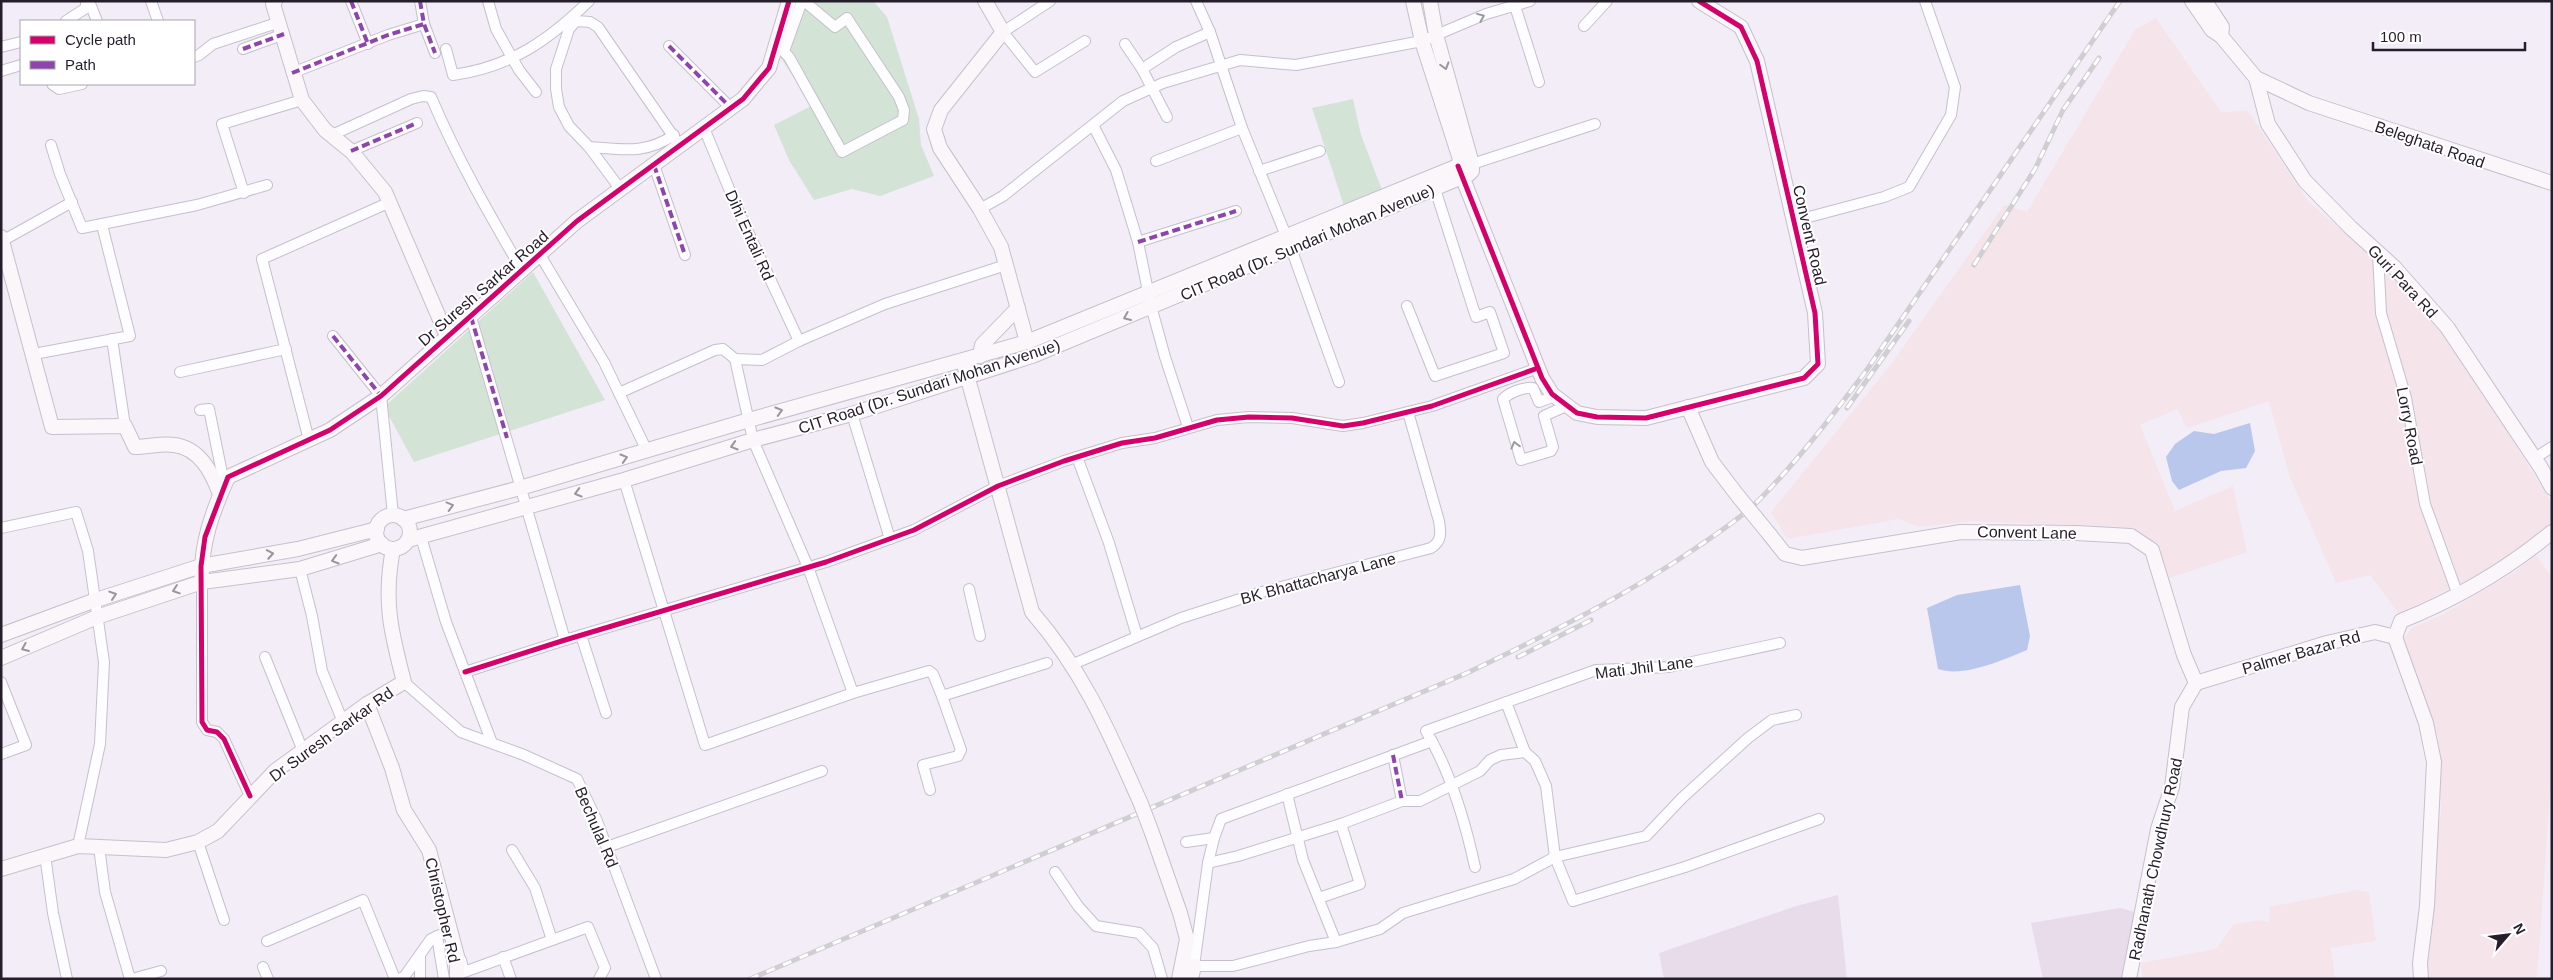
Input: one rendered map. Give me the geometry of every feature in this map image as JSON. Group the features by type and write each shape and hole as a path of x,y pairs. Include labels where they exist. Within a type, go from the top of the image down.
{"street":[{"path":"68,20 86,8 87,1"},
{"path":"87,1 96,20"},
{"path":"151,1 158,20"},
{"path":"351,1 368,44"},
{"path":"420,1 424,24 435,53"},
{"path":"488,1 496,30 536,92"},
{"path":"446,49 453,75 513,59 562,27 589,1"},
{"name":"Dr Suresh Sarkar Road","path":"229,477 330,430 381,396 578,222 654,164 677,140 704,128 744,99 769,68 780,47 789,1"},
{"path":"803,1 834,27 847,18 898,97 904,110 904,120 842,152 780,47 803,1"},
{"path":"985,1 1002,32 1035,72 1085,40"},
{"path":"1027,342 1001,247 980,209 940,148 934,129 941,110 1002,32 1050,1"},
{"path":"1196,1 1210,32 1242,128 1288,242 1339,382"},
{"name":"Convent Road","path":"1413,1 1422,42 1460,158 1460,171 1542,378 1555,396 1577,413 1597,417 1646,418 1804,378 1818,364 1815,313 1757,61 1742,27 1699,1"},
{"path":"1430,1 1436,36 1472,164 1472,171 1460,171"},
{"path":"980,209 1003,196 1124,101 1152,88 1240,60 1296,65 1422,42 1486,14 1530,1"},
{"path":"1584,26 1607,1"},
{"path":"1794,221 1884,197 1909,187 1951,115 1955,87 1925,1"},
{"path":"2192,1 2214,24 2222,27 2221,36 2256,78"},
{"path":"2205,1 2214,24"},
{"path":"274,2 292,73 302,100 332,135 351,151 385,192 447,336"},
{"path":"1515,6 1539,82"},
{"path":"589,147 642,150 677,140 598,27 590,22 576,20 569,29 556,69 556,89 559,107 569,126 589,147 620,190"},
{"path":"292,73 388,35 424,24"},
{"path":"242,50 282,28"},
{"path":"195,57 213,44 282,28"},
{"path":"1142,69 1176,47 1210,32"},
{"path":"1,47 20,42"},
{"path":"1125,44 1142,69 1167,117"},
{"path":"669,46 730,108"},
{"path":"1,71 20,65"},
{"name":"Beleghata Road","path":"2256,78 2309,103 2552,183"},
{"name":"Guri Para Rd","path":"2256,78 2268,124 2306,181 2378,253 2446,327 2535,458 2552,488"},
{"path":"53,85 59,89 77,85"},
{"path":"332,135 411,100 423,96 431,97 445,131 472,184 523,272"},
{"path":"244,193 222,124 302,100"},
{"path":"351,151 417,123"},
{"path":"1093,124 1116,170 1138,242 1151,306 1188,427"},
{"path":"1472,164 1595,124"},
{"name":"Dihi Entali Rd","path":"704,128 740,216 799,341"},
{"path":"1156,161 1242,128"},
{"path":"52,145 60,174 82,228 244,193 267,185"},
{"path":"1259,171 1320,151"},
{"path":"654,164 684,255"},
{"name":"CIT Road (Dr. Sundari Mohan Avenue)","path":"398,517 520,488 749,420 1027,342 1148,292 1435,189 1460,171"},
{"name":"CIT Road (Dr. Sundari Mohan Avenue)","path":"414,538 624,480 753,440 852,414 967,375 1032,356 1151,306 1288,242 1460,171"},
{"path":"1407,306 1435,376 1504,353 1490,312 1476,317 1435,189"},
{"path":"72,202 2,239 52,426 125,426"},
{"path":"309,440 262,259 388,202"},
{"path":"1138,242 1236,211"},
{"path":"34,354 130,336 102,225"},
{"name":"Lorry Road","path":"2378,253 2381,313 2406,398 2425,504 2458,595"},
{"path":"540,255 604,362 647,451"},
{"path":"619,393 715,350 723,350 735,359 762,360 799,341 885,304 1006,265"},
{"path":"980,356 982,345 1018,308"},
{"path":"471,317 565,640"},
{"path":"333,336 381,396 398,517 410,528 492,743"},
{"path":"112,339 125,426 135,447 175,445 198,456 213,476 220,494"},
{"path":"180,372 286,349"},
{"path":"735,359 753,440 808,568 853,693"},
{"path":"963,360 1032,612 1049,632 1086,686 1104,719 1141,804 1180,913 1187,939 1179,979"},
{"path":"465,672 581,635 808,568 914,530 998,486 1077,457 1122,443 1156,438 1217,420 1249,417 1292,418 1343,426 1382,419 1538,368"},
{"path":"1528,387 1533,388 1544,416 1553,447 1547,454 1521,460 1503,399 1528,387"},
{"path":"1539,402 1555,396"},
{"path":"1544,416 1566,406"},
{"name":"Convent Lane","path":"1688,407 1712,462 1785,554 1802,558 1961,532 2076,532 2131,536 2152,550 2184,654 2196,683"},
{"path":"200,410 209,409 223,478 229,477"},
{"name":"BK Bhattacharya Lane","path":"1071,665 1181,618 1262,592 1431,548 1437,544 1441,536 1439,521 1408,412"},
{"path":"852,414 890,539"},
{"path":"2535,458 2552,447"},
{"path":"1077,457 1109,543 1137,636"},
{"path":"229,477 220,494 205,537 201,566 202,722 207,730 217,732 224,739 250,796"},
{"path":"624,480 705,745 853,693 929,671 933,674 942,696 961,750 958,756 923,765 930,790"},
{"path":"1,528 76,512 88,552 104,662 100,744 78,846"},
{"path":"387,547 378,539 377,528 382,519 398,517"},
{"path":"1,635 94,601 201,566 298,549 377,528"},
{"path":"2421,979 2420,963 2427,906 2434,762 2426,723 2395,637 2401,621 2444,604 2517,560 2552,532"},
{"path":"1,658 97,617 202,582 300,569 387,547 404,545 414,538"},
{"name":"Dr Suresh Sarkar Rd","path":"1,869 78,846 166,850 198,842 218,831 275,771 367,704 404,682 391,632 387,596 387,547"},
{"path":"300,569 312,616 322,671 342,722"},
{"path":"969,589 980,636"},
{"name":"Palmer Bazar Rd","path":"2196,683 2337,641 2375,632 2395,637"},
{"path":"581,635 606,713"},
{"name":"Mati Jhil Lane","path":"1432,741 1426,731 1596,670 1669,667 1780,643"},
{"path":"265,658 303,751"},
{"path":"942,696 1047,663"},
{"path":"1,682 26,745 1,754"},
{"name":"Bechulal Rd","path":"404,682 461,732 577,779 597,821 656,979"},
{"name":"Radhanath Chowdhury Road","path":"2130,979 2158,829 2172,787 2182,707 2196,683"},
{"path":"1506,702 1524,752 1534,761 1546,786 1556,847 1555,858 1573,901 1685,867 1819,819"},
{"name":"Christopher Rd","path":"367,704 392,768 404,810 429,850 443,933 457,956 457,979"},
{"path":"1476,867 1467,827 1432,741 1287,794 1221,819 1208,862 1192,972 1233,966 1309,946 1336,942 1380,929 1403,913 1514,879 1555,858 1646,836 1682,798 1748,738 1772,720 1796,715"},
{"path":"1208,862 1238,856 1298,838 1402,801 1420,801 1480,771 1490,760 1501,755 1524,752"},
{"path":"1393,755 1402,801"},
{"path":"607,847 822,771"},
{"path":"1287,794 1303,860 1336,942"},
{"path":"1318,898 1360,884 1341,824"},
{"path":"1186,842 1214,838"},
{"path":"198,842 224,920"},
{"path":"99,846 104,892 131,979 161,971"},
{"path":"512,850 535,888 552,940"},
{"path":"45,855 67,979"},
{"path":"1055,872 1078,906 1096,926 1139,933 1152,948 1162,979"},
{"path":"267,941 363,900 397,979 404,976 431,939 443,933"},
{"path":"443,933 458,946 464,972 588,926 605,968 599,979"},
{"path":"443,933 444,979"},
{"path":"420,954 420,979"},
{"path":"504,957 511,979"},
{"path":"263,967 268,979"}],"shaded area":[{"path":"2156,18 2221,112 2248,111 2308,201 2388,271 2449,338 2552,504 2552,522 2516,556 2399,614 2370,575 2336,583 2289,475 2269,401 2187,428 2177,409 2140,425 2175,511 2233,486 2247,552 2166,579 2158,543 2124,527 1972,521 1919,527 1899,519 1787,539 1771,512 1892,363 2004,205 2027,212 2135,30"},
{"path":"2536,555 2552,577 2552,765 2537,979 2426,979 2430,946 2435,850 2441,812 2438,737 2404,638 2412,628 2444,614 2516,571"},
{"path":"2357,890 2369,892 2376,941 2331,948 2335,979 2143,979 2141,963 2216,949 2234,924 2260,920 2270,923 2269,907"},
{"path":"1838,895 1847,979 1664,979 1659,953 1793,907"},
{"path":"2120,908 2139,913 2125,979 2043,979 2031,923"}],"green space":[{"path":"799,1 873,1 887,17 919,119 921,145 934,176 880,196 852,189 814,200 789,160 774,125 813,105 778,54"},
{"path":"1353,99 1361,135 1382,190 1345,209 1312,108"},
{"path":"533,272 605,400 414,462 384,407"}],"water":[{"path":"2250,423 2255,451 2246,468 2221,471 2179,490 2172,481 2166,457 2175,444 2194,431 2214,434"},
{"path":"2020,585 2030,636 2027,650 1971,670 1948,671 1938,669 1927,608 1957,595"}],"railway":[{"path":"750,979 1467,673 1613,599 1669,566 1728,526 1757,502 1786,471 1866,371 2120,1"},
{"path":"1974,265 2035,169 2063,110 2099,58"},
{"path":"1847,408 1909,321"},
{"path":"1518,657 1591,620"}],"marked path":[{"path":"351,1 368,44"},
{"path":"420,1 424,24 435,53"},
{"path":"292,73 388,35 424,24"},
{"path":"243,49 284,34"},
{"path":"669,46 731,108"},
{"path":"351,151 417,123"},
{"path":"654,165 685,255"},
{"path":"1138,242 1236,211"},
{"path":"471,317 507,438"},
{"path":"333,336 381,396"},
{"path":"1393,755 1402,801"}],"cycle path":[{"path":"250,796 224,739 217,732 207,730 202,722 201,566 205,537 228,477 330,430 381,396 577,221 743,99 769,68 789,1"},
{"path":"1458,166 1542,378 1552,394 1577,413 1597,417 1646,418 1804,378 1818,364 1815,313 1757,61 1741,27 1699,1"},
{"path":"465,672 826,562 914,530 998,486 1064,461 1122,443 1155,438 1217,420 1249,417 1292,418 1343,426 1363,423 1432,406 1538,368"}]}
